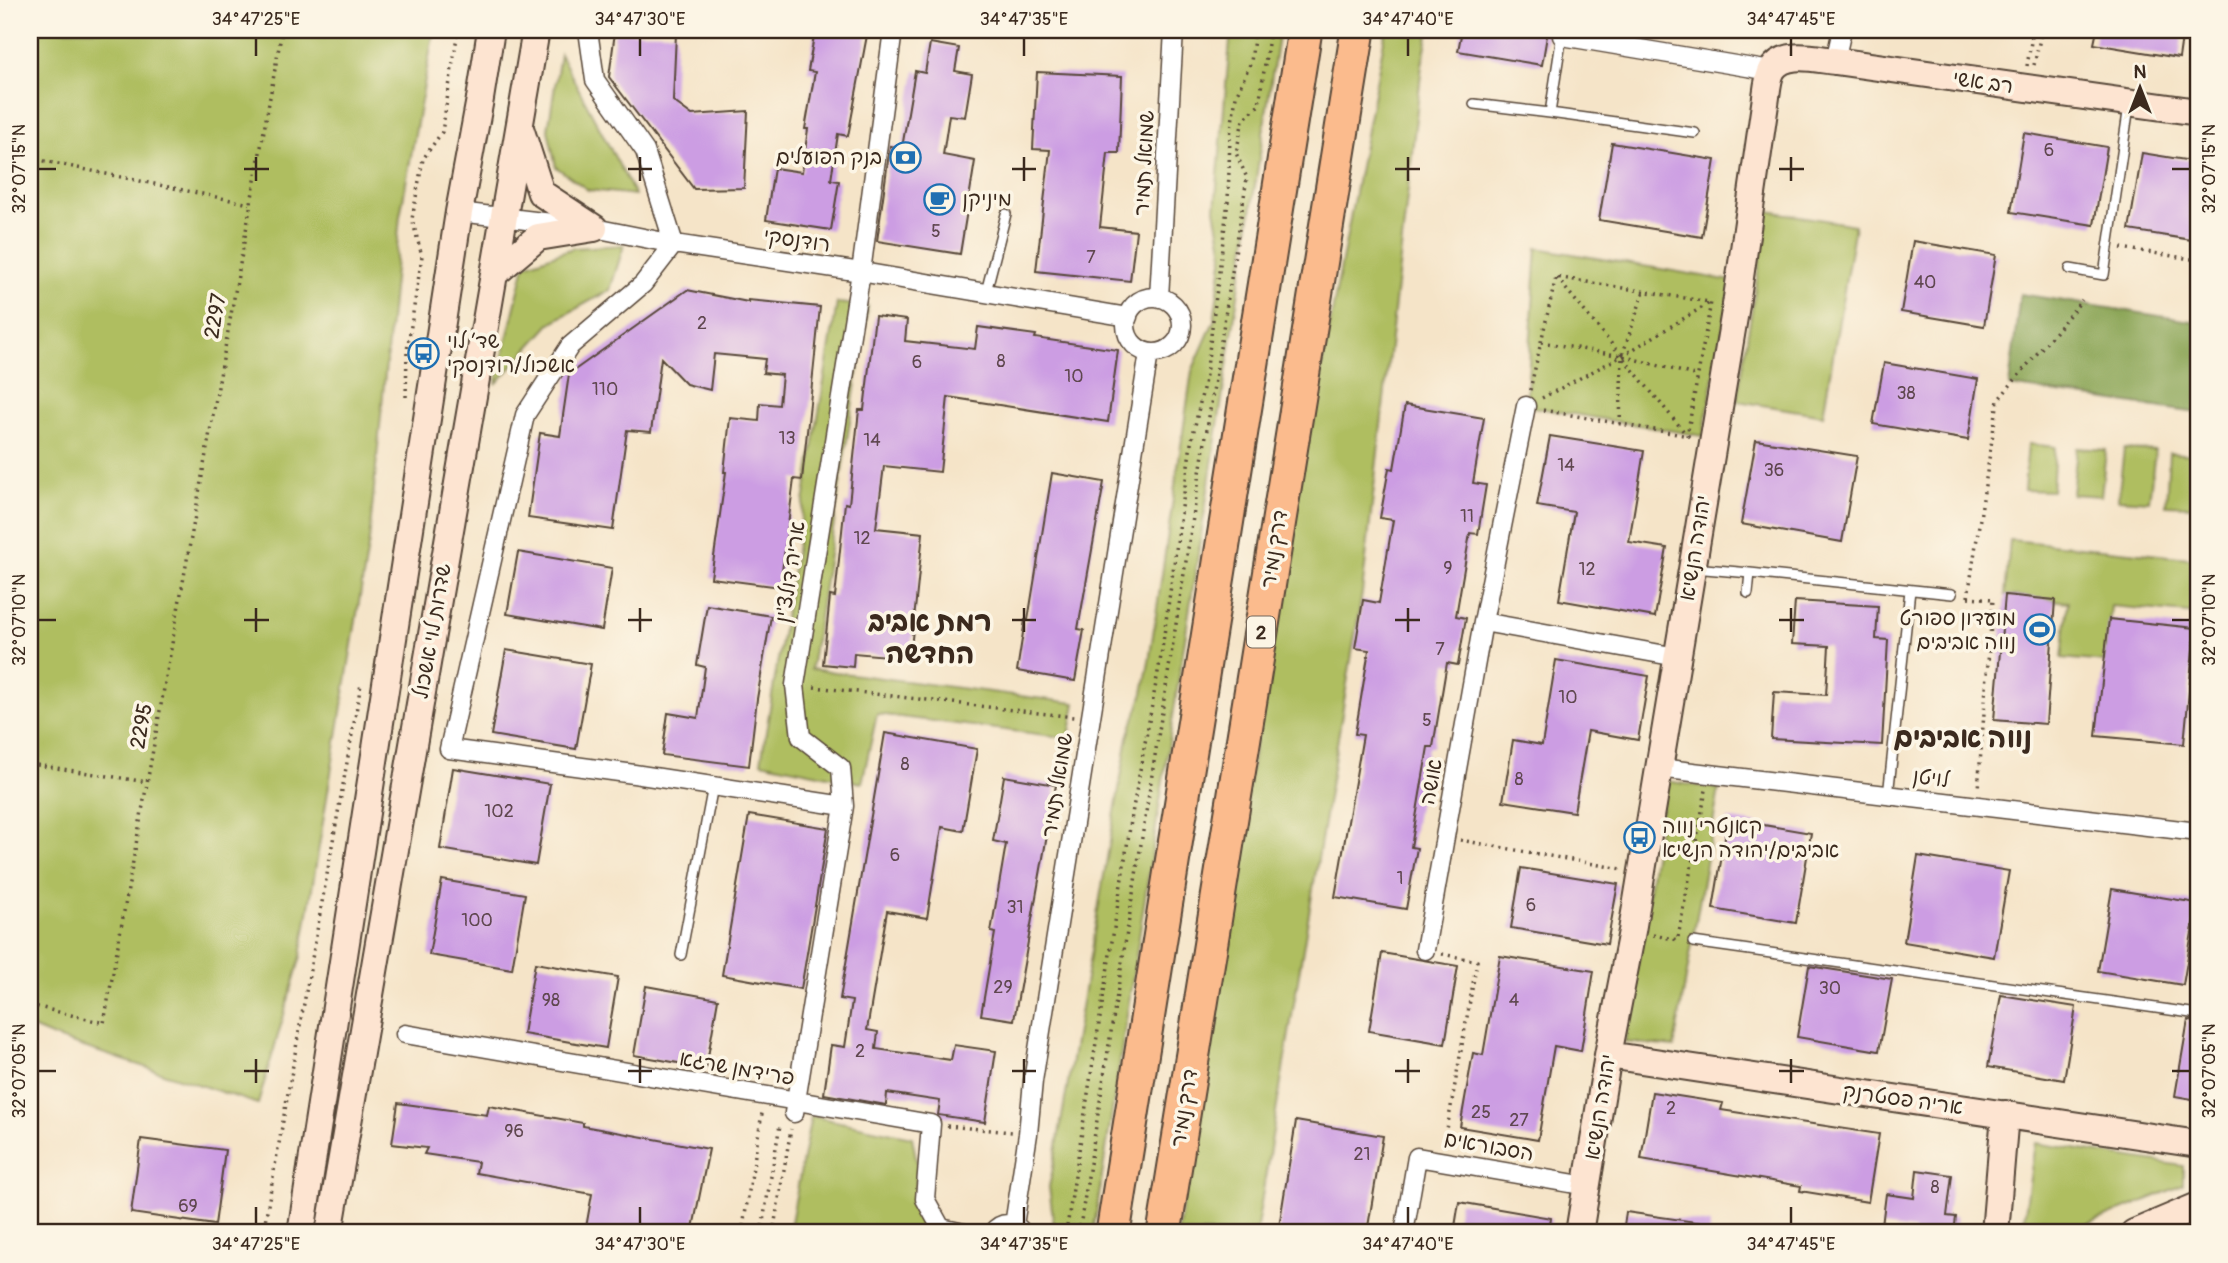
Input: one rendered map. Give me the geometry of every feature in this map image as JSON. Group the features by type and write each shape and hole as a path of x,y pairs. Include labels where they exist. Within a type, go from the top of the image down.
{"highway":[{"path":"1112,1233 1305,30"},
{"name":"דרך נמיר","path":"1164,1233 1358,30"}],"street":[{"name":"שדרות לוי אשכול","path":"301,1233 459,212 491,30"},
{"name":"שדרות לוי אשכול","path":"329,1233 536,30"},
{"path":"588,30 595,80 645,151 674,244"},
{"name":"אריה דולצ'ין","path":"790,1113 844,806 841,768 801,737 795,685 861,272 893,30"},
{"name":"שמואל תמיר","path":"1159,298 1174,30"},
{"path":"1835,61 1842,30"},
{"path":"1562,33 1771,71"},
{"name":"רב אשי","path":"1771,71 1781,61 1796,57 2198,112"},
{"name":"יהודה הנשיא","path":"1579,1233 1736,305 1771,71"},
{"path":"520,126 541,192 594,228"},
{"name":"רודנסקי","path":"459,212 594,228 674,244 986,292 1128,317"},
{"path":"495,273 538,237 594,228"},
{"name":"שדרות לוי אשכול","path":"674,244 643,284 570,346 525,415 449,749 713,786"},
{"path":"1159,298 1169,301 1176,308 1181,316 1182,326 1175,344 1168,350 1149,353 1134,344 1126,327 1133,307 1140,301 1159,298"},
{"name":"שמואל תמיר","path":"1019,1229 1033,1082 1149,353"},
{"name":"אושה","path":"1425,950 1483,622 1526,407"},
{"path":"1483,622 1677,657"},
{"name":"לויטן","path":"1659,768 2198,832"},
{"path":"713,786 844,806"},
{"name":"פרידמן שרגא","path":"405,1034 790,1113 931,1124"},
{"name":"אריה פסטרנק","path":"1608,1055 2198,1144"},
{"path":"1995,1233 2005,1114"},
{"path":"931,1124 925,1199 941,1228 964,1233"},
{"name":"הסבוראים","path":"1404,1233 1418,1157 1587,1186"},
{"path":"2134,1233 2198,1206"},
{"path":"992,1233 1004,1224 1019,1229"}],"lane":[{"path":"1550,113 1562,33"},
{"path":"2070,270 2104,275 2130,101"},
{"path":"1474,104 1695,133"},
{"path":"986,292 1006,214"},
{"path":"1692,568 1952,594"},
{"path":"1748,593 1750,573"},
{"path":"1888,796 1910,590"},
{"path":"681,955 713,786"},
{"path":"1693,942 2198,1014"}],"path":[{"name":"2297","path":"210,434 282,30"},
{"path":"405,403 407,351 422,256 412,219 423,159 442,132 458,30"},
{"path":"1066,1233 1133,808 1160,656 1191,444 1206,375 1228,201 1230,136 1236,96 1251,62 1255,30"},
{"path":"1079,1233 1247,178 1237,153 1243,120 1259,106 1270,30"},
{"path":"2030,88 2042,30"},
{"path":"30,158 251,204"},
{"path":"2108,245 2198,260"},
{"path":"1556,277 1711,302"},
{"path":"1526,407 1556,277"},
{"path":"1556,277 1687,436"},
{"path":"1620,424 1622,356 1643,291"},
{"path":"1968,597 1998,400 2082,300"},
{"path":"1526,407 1622,356 1711,302"},
{"path":"1687,436 1711,302"},
{"path":"1541,342 1622,356 1698,376"},
{"path":"1526,407 1687,436"},
{"name":"2295","path":"30,1005 104,1023 210,434"},
{"path":"1952,594 1993,599 1976,806"},
{"path":"263,1233 363,674"},
{"path":"795,685 1091,719"},
{"path":"30,764 147,782"},
{"path":"1693,942 1678,940 1709,774"},
{"path":"1445,837 1641,873"},
{"path":"1425,950 1478,961 1441,1161"},
{"path":"742,1233 763,1107"},
{"path":"761,1233 790,1113"},
{"path":"773,1233 790,1113"},
{"path":"931,1124 1028,1134"}],"green space":[{"path":"30,30 434,30 400,216 369,541 301,956 258,1104 56,1038 30,1027"},
{"path":"1231,30 1279,30 1093,1233 1055,1233 1049,1187 1128,737 1143,693 1149,662 1192,371 1214,321 1223,254 1215,209"},
{"path":"1386,30 1429,30 1422,65 1362,593 1256,1233 1178,1233 1280,586"},
{"path":"560,54 635,195 588,190 556,167 548,130"},
{"path":"1768,211 1855,225 1823,415 1737,401"},
{"path":"624,245 610,290 552,322 496,384 525,265 573,248"},
{"path":"1537,248 1732,281 1703,436 1526,406"},
{"path":"2020,294 2198,322 2198,413 2009,386"},
{"path":"837,303 868,306 811,669 1075,703 1069,738 877,714 862,783 761,762"},
{"path":"2028,444 2055,447 2052,491 2024,490"},
{"path":"2077,448 2106,450 2101,496 2072,494"},
{"path":"2124,449 2155,451 2149,501 2118,499"},
{"path":"2169,453 2197,455 2194,506 2166,505"},
{"path":"2010,540 2198,559 2198,614 2111,606 2105,662 2062,658 2068,602 2005,595"},
{"path":"1666,781 1719,789 1674,1047 1625,1042"},
{"path":"811,1116 912,1137 918,1168 913,1205 934,1233 789,1233"},
{"path":"2035,1143 2183,1166 2183,1185 2066,1233 2022,1233"}],"building":[{"path":"815,30 868,30 848,136 838,134 831,180 839,181 831,230 766,220 774,168 802,172 808,129 805,129 815,72 808,71"},
{"path":"1462,30 1548,30 1542,65 1458,51"},
{"path":"2097,30 2183,30 2179,58 2094,44"},
{"path":"615,32 676,33 673,101 692,115 748,111 744,188 694,189 609,77"},
{"path":"930,43 959,48 955,71 972,74 965,117 949,115 943,155 975,161 960,254 877,241 890,146 902,148 915,71 925,73"},
{"path":"1037,72 1122,76 1119,153 1108,153 1100,227 1136,231 1130,281 1036,271 1050,150 1033,149"},
{"path":"2024,133 2107,147 2094,225 2011,212"},
{"path":"1612,143 1715,160 1702,237 1599,220"},
{"path":"2142,153 2198,162 2198,241 2129,230"},
{"path":"1913,241 1996,255 1984,326 1901,312"},
{"path":"687,290 748,302 820,307 802,480 794,479 780,587 711,578 726,472 730,418 759,421 760,403 779,405 782,375 763,373 765,359 714,354 710,390 686,384 661,358 651,432 627,430 613,530 528,518 540,433 560,436 569,374"},
{"path":"875,316 907,320 905,341 975,349 978,327 1118,350 1108,422 948,397 940,472 884,466 876,528 923,533 910,658 854,653 853,667 823,664 830,596 835,597 845,503 849,504 859,410 864,410"},
{"path":"1884,363 1978,379 1968,440 1873,424"},
{"path":"1405,405 1484,418 1473,483 1486,485 1478,534 1470,533 1456,616 1466,618 1458,665 1447,663 1433,747 1428,747 1411,847 1417,848 1406,909 1335,897 1363,735 1355,734 1369,650 1355,648 1363,600 1379,603 1393,520 1380,518 1389,468 1394,469"},
{"path":"1550,436 1644,451 1629,542 1667,548 1655,617 1559,600 1574,512 1537,506"},
{"path":"1756,440 1857,456 1842,542 1741,524"},
{"path":"1052,473 1104,482 1078,629 1084,630 1075,681 1017,671"},
{"path":"518,552 612,568 602,630 507,614"},
{"path":"2005,595 2055,600 2046,724 1994,720"},
{"path":"1795,601 1878,606 1876,639 1888,640 1882,745 1771,739 1774,692 1826,695 1829,646 1792,644"},
{"path":"707,605 771,616 749,766 662,755 668,713 698,718 705,667 697,665"},
{"path":"2109,619 2195,628 2184,744 2096,736"},
{"path":"506,650 591,664 576,749 491,735"},
{"path":"1556,660 1649,676 1638,740 1588,731 1574,812 1503,801 1513,740 1542,745"},
{"path":"885,733 977,749 963,831 942,827 927,918 887,911 867,1030 878,1032 876,1049 951,1060 954,1045 996,1051 985,1122 938,1115 940,1101 887,1093 886,1105 824,1094 831,1045 845,1047 852,1001 840,999"},
{"path":"453,768 550,784 536,865 440,849"},
{"path":"1004,776 1056,785 1014,1020 981,1015 995,933 991,932 1006,844 993,841"},
{"path":"749,815 828,828 801,989 722,975"},
{"path":"1728,819 1811,833 1796,923 1713,909"},
{"path":"1918,856 2009,871 1994,957 1904,942"},
{"path":"1521,868 1618,884 1607,944 1511,928"},
{"path":"442,880 525,894 512,969 429,955"},
{"path":"2112,889 2197,903 2183,985 2098,971"},
{"path":"1382,953 1458,966 1445,1044 1369,1031"},
{"path":"1500,956 1594,971 1581,1051 1554,1046 1538,1140 1460,1127 1473,1053 1483,1055"},
{"path":"535,963 618,977 606,1048 523,1034"},
{"path":"1809,966 1892,979 1879,1051 1797,1037"},
{"path":"646,986 718,999 706,1068 634,1055"},
{"path":"2001,995 2076,1007 2064,1080 1988,1067"},
{"path":"2188,1020 2198,1021 2198,1100 2175,1096"},
{"path":"1652,1092 1723,1103 1721,1110 1879,1134 1868,1202 1800,1191 1801,1186 1641,1159"},
{"path":"398,1103 487,1115 489,1106 709,1149 692,1233 585,1233 592,1194 476,1173 478,1162 424,1154 427,1148 392,1144"},
{"path":"1296,1121 1383,1136 1367,1233 1278,1233"},
{"path":"141,1139 225,1150 215,1225 131,1213"},
{"path":"1917,1170 1952,1175 1947,1216 1956,1217 1954,1233 1914,1233 1914,1230 1882,1226 1886,1194 1914,1198"},
{"path":"1459,1202 1551,1218 1549,1233 1454,1233"},
{"path":"1626,1212 1710,1224 1710,1233 1623,1233"}],"place":[{"name":"בנק הפועלים","path":"905,157"},
{"name":"מיניקן","path":"939,199"},
{"name":"שד׳ לוי אשכול/רודנסקי","path":"424,353"},
{"name":"מועדון ספורט נווה אביבים","path":"2039,630"},
{"name":"קאנטרי נווה אביבים/יהודה הנשיא","path":"1639,838"}],"district":[{"name":"רמת אביב החדשה","path":"930,637"},
{"name":"נווה אביבים","path":"1963,737"}]}
